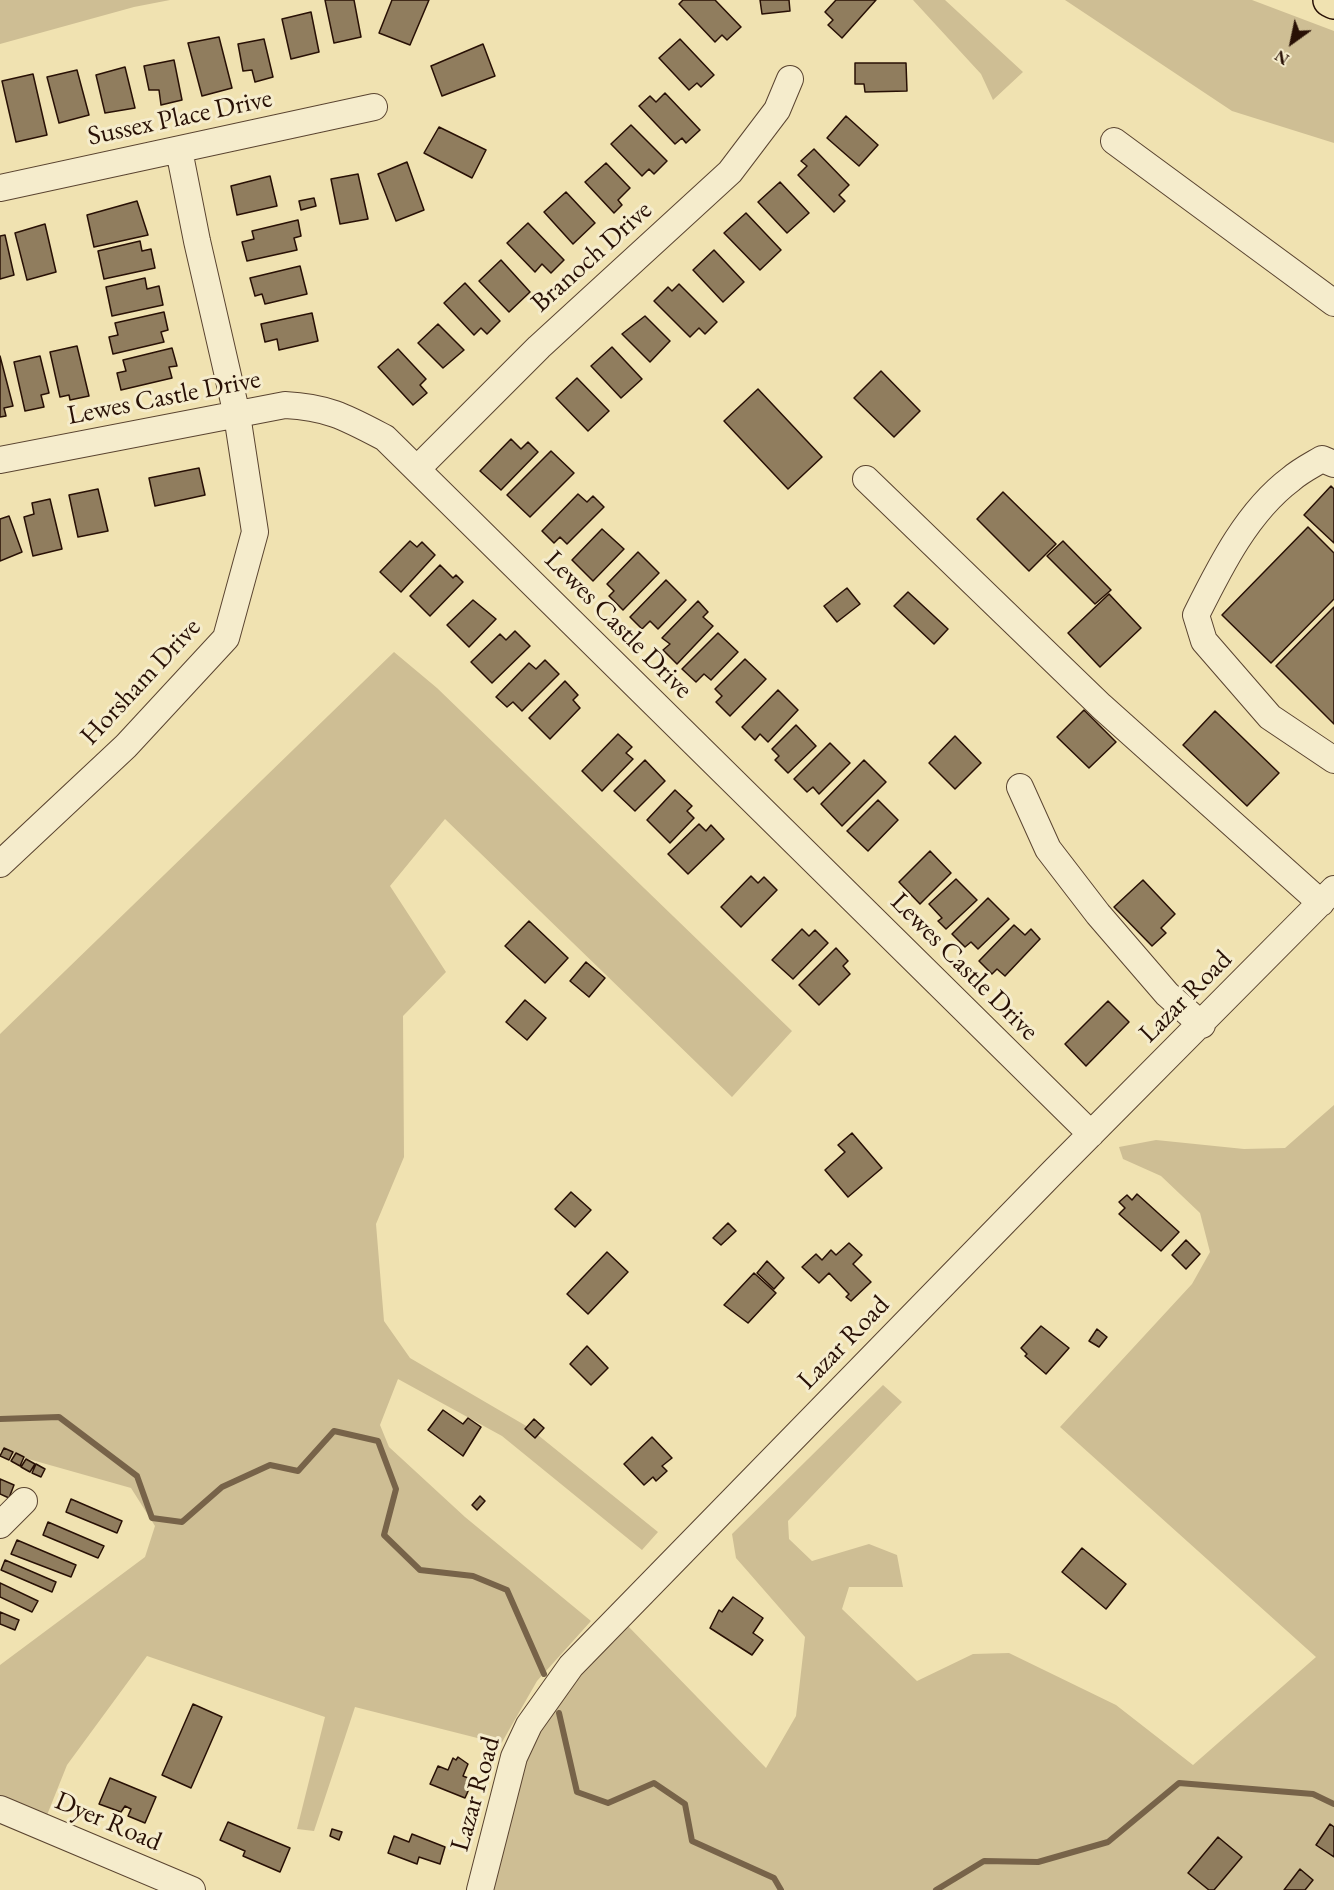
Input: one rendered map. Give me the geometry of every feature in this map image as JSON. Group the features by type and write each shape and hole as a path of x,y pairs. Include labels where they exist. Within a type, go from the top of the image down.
{"street":[{"name":"Branoch Drive","path":"418,468 539,347 730,172 777,110 790,79"},
{"name":"Sussex Place Drive","path":"0,188 374,107"},
{"path":"1114,141 1334,303"},
{"name":"Horsham Drive","path":"0,864 126,746 226,638 255,532 237,415 197,241 179,150"},
{"name":"Lewes Castle Drive","path":"0,460 285,405 310,406 334,412 385,438 418,468 1091,1134"},
{"path":"1334,464 1322,459 1290,479 1252,519 1217,574 1196,615 1204,641 1270,717 1334,760"},
{"path":"866,479 1101,706 1327,896"},
{"path":"1020,787 1048,849 1098,914 1160,986 1202,1025"},
{"name":"Lazar Road","path":"480,1890 514,1757 529,1725 571,1666 1327,896"},
{"path":"0,1525 24,1501"},
{"name":"Dyer Road","path":"0,1809 192,1890"}],"shaded area":[{"path":"0,0 170,0 134,7 0,44"},
{"path":"913,0 945,0 1023,72 993,100 981,74"},
{"path":"1065,0 1252,0 1334,31 1334,143 1232,111"},
{"path":"394,652 437,688 792,1031 732,1097 445,819 390,886 446,972 403,1016 404,1157 376,1224 384,1321 410,1358 528,1427 658,1532 642,1550 502,1436 398,1379 380,1425 389,1447 465,1517 591,1621 537,1681 501,1744 355,1707 314,1831 297,1829 325,1717 147,1656 67,1765 47,1815 0,1795 0,1665 145,1557 155,1526 131,1488 0,1451 0,1034"},
{"path":"1334,1105 1334,1890 490,1890 529,1750 569,1685 627,1625 766,1768 796,1716 805,1637 736,1558 732,1534 883,1385 902,1402 788,1521 789,1539 812,1561 869,1544 897,1555 903,1587 849,1587 842,1609 917,1681 973,1654 1009,1653 1116,1705 1193,1765 1316,1657 1060,1427 1192,1284 1210,1252 1200,1213 1161,1176 1123,1159 1119,1147 1156,1140 1244,1149 1285,1148"}],"building":[{"path":"325,0 354,0 361,37 334,43"},
{"path":"392,0 429,0 410,45 379,33"},
{"path":"683,0 715,0 741,27 727,40 722,35 715,42 679,4"},
{"path":"760,0 789,0 790,11 762,14"},
{"path":"836,0 876,0 842,38 828,25 833,20 825,12"},
{"path":"311,12 319,52 291,59 282,19"},
{"path":"219,37 232,88 202,96 188,43"},
{"path":"264,39 273,77 255,82 252,70 243,71 238,44"},
{"path":"680,39 714,75 701,87 697,83 689,90 659,58"},
{"path":"483,44 495,76 442,96 431,66"},
{"path":"174,60 182,100 161,105 159,90 149,90 144,66"},
{"path":"855,63 906,63 907,91 865,92 864,84 855,84"},
{"path":"125,67 135,108 105,113 96,75"},
{"path":"77,70 89,115 59,123 47,77"},
{"path":"33,74 47,135 16,142 2,81"},
{"path":"665,93 700,130 686,143 682,138 675,144 639,106 650,96 656,102"},
{"path":"846,116 878,145 859,166 827,138"},
{"path":"631,125 667,161 654,174 649,169 642,176 611,144"},
{"path":"439,127 486,150 472,178 424,153"},
{"path":"814,149 849,185 839,195 845,201 834,212 798,175 807,166 801,161"},
{"path":"407,162 424,210 396,221 378,174"},
{"path":"606,163 630,188 618,200 622,205 614,213 585,182"},
{"path":"358,174 368,219 340,224 331,179"},
{"path":"270,176 277,206 237,215 231,186"},
{"path":"780,182 809,213 787,233 758,202"},
{"path":"566,192 595,223 573,244 544,212"},
{"path":"314,198 316,206 301,210 299,201"},
{"path":"137,201 148,235 94,247 87,215"},
{"path":"746,213 781,250 760,270 724,233"},
{"path":"298,220 301,236 294,238 297,250 247,261 242,242 254,239 252,231"},
{"path":"528,223 564,260 551,273 542,264 535,272 507,243"},
{"path":"45,224 56,272 27,280 15,233"},
{"path":"5,235 14,275 0,279 0,236"},
{"path":"140,241 142,251 151,249 155,268 104,279 98,251"},
{"path":"714,250 744,282 723,302 693,270"},
{"path":"501,260 530,292 509,312 479,281"},
{"path":"300,266 307,294 265,304 262,294 255,296 250,278"},
{"path":"145,278 147,289 159,286 163,305 112,316 106,287"},
{"path":"465,283 500,321 487,334 481,328 474,335 444,303"},
{"path":"679,284 717,322 705,334 699,328 690,337 654,301 668,287 672,291"},
{"path":"164,312 168,330 161,332 164,342 113,354 109,337 118,335 115,323"},
{"path":"312,313 318,341 279,350 277,339 265,342 261,324"},
{"path":"645,316 670,341 650,362 622,334"},
{"path":"438,324 464,350 443,368 418,343"},
{"path":"77,346 89,396 70,400 69,395 60,397 50,352"},
{"path":"612,347 642,379 621,398 591,366"},
{"path":"172,348 177,366 169,367 172,378 121,390 117,373 126,371 123,360"},
{"path":"398,349 426,379 420,385 427,393 413,405 378,367"},
{"path":"0,356 13,406 4,408 6,416 0,417"},
{"path":"40,356 49,393 41,395 44,407 25,411 14,362"},
{"path":"881,371 920,411 894,437 854,398"},
{"path":"577,378 609,411 588,431 556,398"},
{"path":"758,389 822,457 788,489 724,421"},
{"path":"511,439 521,449 528,442 538,452 501,490 480,471"},
{"path":"551,451 574,473 530,517 507,495"},
{"path":"199,468 205,495 155,506 149,478"},
{"path":"1331,486 1334,489 1334,543 1304,515"},
{"path":"98,489 108,531 78,537 69,495"},
{"path":"1003,492 1056,544 1029,571 977,519"},
{"path":"578,494 587,502 593,496 604,507 567,544 560,537 554,543 542,531"},
{"path":"50,499 62,549 33,556 24,517 34,514 32,503"},
{"path":"9,516 22,552 0,561 0,519"},
{"path":"1308,527 1334,553 1334,599 1271,663 1222,615"},
{"path":"602,529 624,549 593,581 572,560"},
{"path":"410,541 417,547 422,542 435,555 401,592 380,572"},
{"path":"1063,541 1111,590 1095,604 1047,556"},
{"path":"638,552 659,573 623,610 609,596 614,591 607,584"},
{"path":"440,565 453,578 456,575 463,582 430,616 410,596"},
{"path":"666,580 686,600 658,629 650,621 642,629 630,617"},
{"path":"847,588 860,604 837,622 824,606"},
{"path":"908,592 948,629 934,644 894,606"},
{"path":"1109,594 1141,628 1100,667 1068,633"},
{"path":"473,600 496,619 469,647 447,625"},
{"path":"698,601 708,612 703,617 713,626 677,664 663,650 670,644 662,638"},
{"path":"1334,607 1334,724 1276,666"},
{"path":"515,631 530,646 492,683 471,662 500,634 506,640"},
{"path":"718,633 738,652 711,680 704,674 696,682 682,669"},
{"path":"745,659 766,679 730,716 716,702 722,696 715,689"},
{"path":"545,660 559,674 522,711 513,702 507,707 496,697 529,663 536,669"},
{"path":"565,681 578,695 573,700 580,708 550,739 529,718"},
{"path":"778,690 798,710 768,742 760,734 755,740 742,727"},
{"path":"1084,710 1116,742 1089,768 1057,737"},
{"path":"1215,711 1279,773 1247,806 1183,745"},
{"path":"796,725 816,746 788,773 775,760 779,756 772,749"},
{"path":"618,734 632,747 626,753 633,759 602,791 582,771"},
{"path":"955,736 981,763 955,789 929,763"},
{"path":"830,743 850,763 819,794 813,787 807,792 794,779"},
{"path":"645,760 665,781 635,811 614,791"},
{"path":"864,760 886,782 842,826 821,804"},
{"path":"675,790 692,806 687,811 694,818 670,843 647,820"},
{"path":"878,800 898,820 868,851 847,831"},
{"path":"699,824 706,831 711,825 724,839 688,874 668,854"},
{"path":"930,851 951,873 920,904 899,882"},
{"path":"751,876 758,883 764,877 777,890 741,927 721,907"},
{"path":"956,879 977,900 946,929 938,921 942,918 929,904"},
{"path":"1143,880 1175,914 1161,928 1166,933 1152,946 1114,907"},
{"path":"988,898 1009,919 978,949 971,942 965,947 952,934"},
{"path":"529,921 568,958 545,983 505,946"},
{"path":"1014,925 1025,935 1031,929 1040,939 1005,976 997,969 992,974 979,961"},
{"path":"802,929 809,936 815,930 828,943 793,979 772,960"},
{"path":"836,948 848,961 843,966 850,974 819,1005 799,985"},
{"path":"586,962 605,978 589,997 570,981"},
{"path":"525,1000 546,1018 527,1040 506,1022"},
{"path":"1108,1001 1129,1022 1086,1066 1065,1044"},
{"path":"852,1133 882,1168 848,1197 825,1170 845,1152 838,1145"},
{"path":"571,1192 591,1210 575,1227 555,1209"},
{"path":"1137,1194 1179,1232 1161,1251 1119,1214 1125,1208 1119,1202 1127,1195 1132,1200"},
{"path":"728,1223 736,1231 721,1245 713,1238"},
{"path":"1186,1240 1200,1254 1186,1269 1172,1255"},
{"path":"849,1243 862,1255 853,1264 871,1282 851,1301 846,1297 849,1294 829,1273 819,1283 802,1267 816,1254 822,1260 831,1250 836,1255"},
{"path":"607,1252 628,1272 588,1314 567,1294"},
{"path":"767,1261 784,1278 774,1289 757,1273"},
{"path":"754,1273 776,1293 748,1323 724,1305"},
{"path":"1041,1326 1069,1348 1046,1374 1025,1356 1027,1354 1021,1348"},
{"path":"1097,1329 1107,1337 1099,1347 1089,1341"},
{"path":"587,1346 608,1368 591,1385 570,1364"},
{"path":"443,1410 463,1424 468,1418 481,1427 463,1456 428,1430"},
{"path":"534,1419 544,1428 535,1438 525,1429"},
{"path":"652,1437 672,1458 662,1466 667,1471 656,1481 653,1477 644,1485 624,1464"},
{"path":"4,1448 13,1452 9,1460 0,1456"},
{"path":"16,1453 24,1457 20,1466 11,1461"},
{"path":"26,1459 35,1464 30,1472 21,1467"},
{"path":"36,1464 45,1469 41,1477 32,1473"},
{"path":"0,1479 14,1485 9,1498 0,1494"},
{"path":"480,1496 485,1501 477,1510 472,1505"},
{"path":"71,1499 122,1521 117,1533 66,1512"},
{"path":"48,1522 104,1546 98,1558 43,1535"},
{"path":"17,1540 76,1565 71,1577 11,1554"},
{"path":"1082,1548 1126,1584 1106,1609 1062,1572"},
{"path":"5,1560 56,1582 52,1592 1,1570"},
{"path":"0,1583 38,1601 32,1612 0,1597"},
{"path":"733,1597 763,1618 753,1633 763,1640 752,1655 710,1628 719,1610 722,1612"},
{"path":"0,1612 19,1620 15,1630 0,1624"},
{"path":"193,1704 222,1717 191,1788 162,1775"},
{"path":"458,1757 468,1764 463,1776 473,1780 465,1798 430,1784 438,1766 448,1770 453,1758 456,1760"},
{"path":"110,1778 156,1797 145,1823 128,1816 131,1809 125,1806 121,1812 99,1804"},
{"path":"228,1822 290,1848 280,1872 243,1856 245,1851 220,1840"},
{"path":"1330,1824 1334,1827 1334,1857 1316,1845"},
{"path":"332,1829 342,1832 339,1840 330,1836"},
{"path":"412,1834 445,1847 440,1864 419,1857 417,1864 388,1853 394,1836 409,1842"},
{"path":"1218,1837 1242,1857 1214,1890 1209,1890 1188,1873"},
{"path":"1300,1869 1313,1880 1305,1890 1284,1890"}],"waterway":[{"path":"0,1419 59,1417 137,1476 152,1518 182,1522 222,1487 270,1465 298,1471 334,1431 378,1441 396,1489 384,1535 420,1570 473,1576 507,1590 544,1674"},
{"path":"559,1713 577,1792 608,1803 654,1783 685,1804 692,1841 774,1878 781,1890"},
{"path":"936,1890 984,1861 1038,1862 1108,1842 1179,1783 1313,1794 1334,1804"}]}
